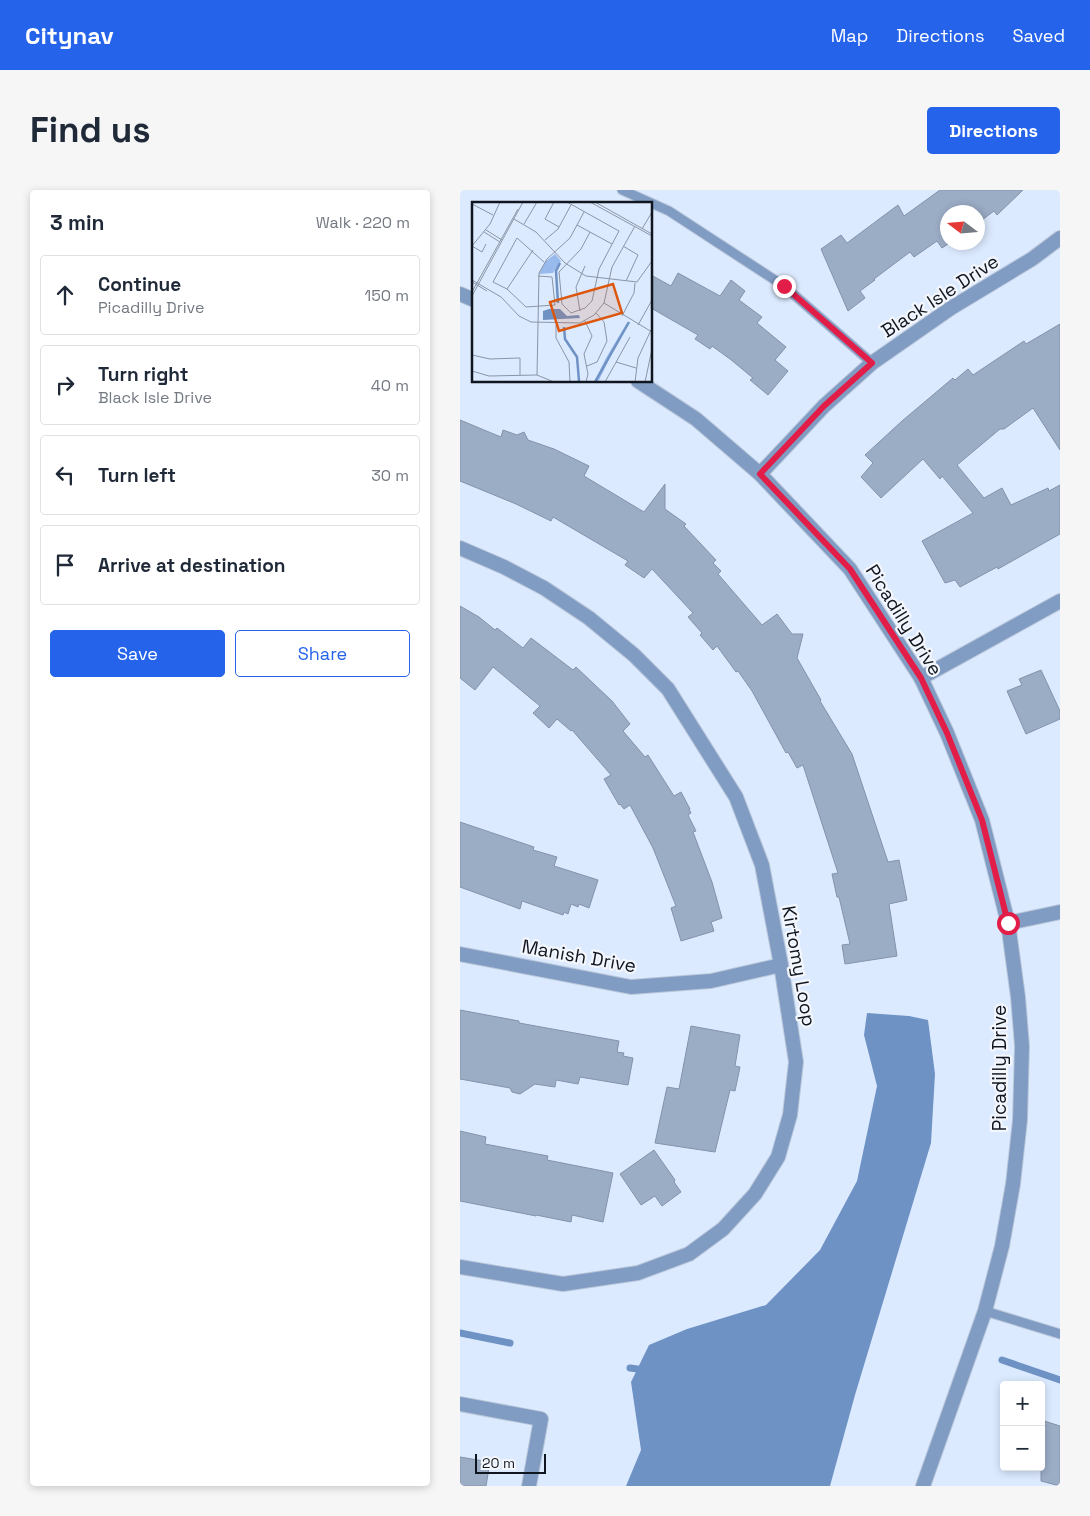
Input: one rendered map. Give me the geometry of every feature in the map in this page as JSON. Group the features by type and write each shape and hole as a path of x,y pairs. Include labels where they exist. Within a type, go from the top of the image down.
{"street":[{"name":"Black Isle Drive","path":"760,474 824,406 872,363 952,308 1032,259 1060,238"},
{"path":"460,294 472,299"},
{"name":"Picadilly Drive","path":"640,382 696,419 760,474 850,569 921,678 947,733 982,820 1008,923 1018,997 1022,1046 1020,1120 1013,1184 1002,1246 985,1311 923,1486"},
{"name":"Kirtomy Loop","path":"460,548 504,567 544,588 589,618 634,655 668,689 736,797 762,865 781,964 796,1062 790,1115 778,1157 755,1194 723,1229 689,1254 638,1273 563,1284 460,1267"},
{"path":"921,678 1060,601"},
{"path":"1008,923 1060,912"},
{"name":"Manish Drive","path":"460,954 631,987 711,981 781,964"},
{"path":"460,1404 541,1419 529,1486"}],"lane":[{"path":"622,190 649,202"},
{"path":"652,203 669,211 784,286 872,363"},
{"path":"985,1311 1060,1334"}],"water":[{"path":"867,1013 909,1016 928,1020 935,1074 931,1143 855,1395 830,1486 626,1486 641,1450 631,1382 649,1345 687,1329 766,1305 820,1250 857,1181 877,1086 864,1035"}],"building":[{"path":"940,190 1023,190 997,215 994,211 985,218 985,205 940,205 940,245 937,241 914,257 910,252 860,291 865,298 848,311 821,249 841,235 847,243 898,205 904,216"},
{"path":"678,273 720,296 731,280 745,291 739,300 762,317 757,323 786,347 775,360 788,371 768,395 750,380 753,378 730,359 712,346 710,349 695,339 698,335 652,309 652,276 671,286"},
{"path":"1060,324 1060,450 1033,408 1004,429 1000,429 957,465 984,498 1002,488 1011,505 1048,488 1049,491 1060,485 1060,534 998,569 997,567 960,587 955,580 945,583 922,541 973,513 942,476 940,479 923,459 881,498 861,477 873,463 865,455 953,378 955,380 968,369 973,375 1024,341 1026,344"},
{"path":"460,420 501,437 503,430 517,435 524,432 528,440 554,449 589,466 584,476 644,512 665,484 665,509 686,524 684,526 716,560 713,563 721,571 718,574 762,625 777,614 792,634 803,634 797,658 852,754 888,862 899,860 907,900 889,904 897,956 845,964 842,945 850,944 832,874 838,873 803,765 797,768 788,752 786,753 752,691 738,671 736,672 717,646 713,650 700,635 702,633 688,617 693,613 652,569 644,578 625,565 628,561 553,517 551,521 460,481"},
{"path":"460,606 479,617 495,630 497,628 523,648 531,638 573,670 576,667 612,701 630,724 623,731 645,757 648,755 674,796 681,792 690,809 691,813 688,815 696,831 693,832 712,882 722,918 711,922 714,931 681,941 671,908 676,906 653,848 630,805 624,809 619,805 604,779 611,775 572,730 557,719 549,728 533,713 540,706 493,667 475,690 460,678"},
{"path":"1041,670 1060,711 1060,719 1026,734 1007,691 1022,685 1019,679"},
{"path":"460,822 534,847 533,850 557,857 554,866 598,880 589,908 579,904 578,907 571,904 568,914 564,912 563,915 522,901 520,909 460,887"},
{"path":"460,1010 619,1041 617,1052 624,1053 623,1056 633,1058 628,1085 580,1077 578,1084 556,1080 555,1087 535,1084 520,1094 512,1092 510,1088 460,1079"},
{"path":"691,1026 740,1035 735,1066 740,1067 735,1091 730,1090 715,1152 655,1143 667,1087 679,1089"},
{"path":"460,1131 486,1137 485,1144 548,1156 547,1160 613,1173 603,1222 572,1215 571,1222 460,1201"},
{"path":"654,1150 681,1192 662,1206 655,1196 641,1205 620,1174"},
{"path":"1045,1421 1060,1426 1060,1486 1041,1481 1041,1471 1045,1471"},
{"path":"460,1457 490,1462 486,1486 460,1486"}],"waterway":[{"path":"460,1333 510,1343"},
{"path":"1002,1360 1060,1380"},
{"path":"630,1368 645,1370"}],"route":[{"path":"784,286 872,363 824,406 760,474 850,569 921,678 947,733 982,820 1008,923"}]}
